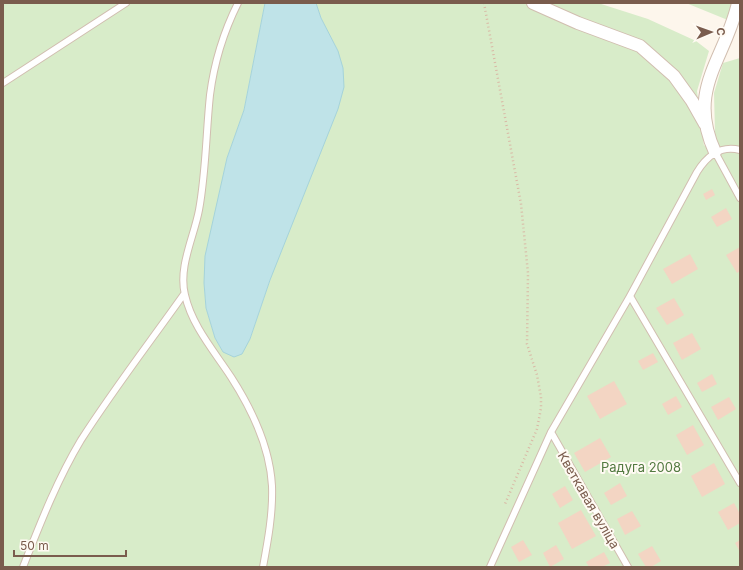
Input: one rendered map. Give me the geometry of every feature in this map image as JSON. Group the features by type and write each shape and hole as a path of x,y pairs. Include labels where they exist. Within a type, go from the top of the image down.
{"street":[{"path":"533,3 578,23 640,46 674,76 692,101 705,124"},
{"path":"715,152 710,142 705,124 704,105 712,69 738,3"}],"lane":[{"path":"3,83 126,3"},
{"path":"238,3 225,34 210,93 203,182 199,210 183,276 184,294 190,312 199,330 232,379 247,405 265,448 270,468 272,486 270,526 263,567"},
{"path":"490,567 551,432 630,296 697,172 702,164 715,152 726,148 740,150"},
{"path":"715,152 740,198"},
{"path":"23,567 62,476 81,441 99,412 184,294"},
{"path":"630,296 740,483"},
{"name":"Кветкавая вуліца","path":"551,432 628,567"}],"path":[{"path":"484,3 521,204 528,273 527,344 537,376 541,397 540,418 534,438 503,510"}],"green space":[{"name":"Радуга 2008","path":"3,3 265,3 244,110 227,158 204,283 206,308 215,338 223,352 250,339 270,280 338,51 321,18 316,3 598,3 648,19 696,41 709,51 697,91 704,146 715,133 714,93 723,63 740,58 740,567 3,567"},
{"path":"686,3 740,3 740,25"}],"water":[{"path":"265,3 316,3 321,18 338,51 343,68 344,87 338,109 270,280 250,339 242,354 234,357 223,352 215,338 206,308 204,283 205,256 227,158 244,110"}],"building":[{"path":"712,189 715,195 706,200 703,194"},
{"path":"726,208 732,219 717,227 711,217"},
{"path":"740,247 740,271 737,273 726,255"},
{"path":"690,254 698,269 672,284 663,269"},
{"path":"674,298 684,315 667,325 656,308"},
{"path":"692,333 701,349 682,360 673,343"},
{"path":"653,353 658,362 643,370 638,361"},
{"path":"712,374 717,384 702,392 697,383"},
{"path":"614,381 627,404 600,419 587,396"},
{"path":"676,396 682,407 668,415 662,404"},
{"path":"729,397 736,409 718,420 711,407"},
{"path":"693,425 704,445 687,455 676,435"},
{"path":"600,438 611,457 585,472 574,453"},
{"path":"714,463 725,484 702,497 691,476"},
{"path":"620,483 627,496 611,505 604,493"},
{"path":"565,486 573,500 560,508 552,494"},
{"path":"734,503 740,514 740,523 728,530 718,512"},
{"path":"581,510 596,536 572,549 558,523"},
{"path":"632,511 641,526 625,535 617,519"},
{"path":"523,540 532,555 519,562 511,547"},
{"path":"740,540 740,552 735,543"},
{"path":"556,545 564,559 550,567 543,553"},
{"path":"652,546 661,561 651,567 646,567 638,554"},
{"path":"604,552 610,563 602,567 589,567 586,562"}]}
